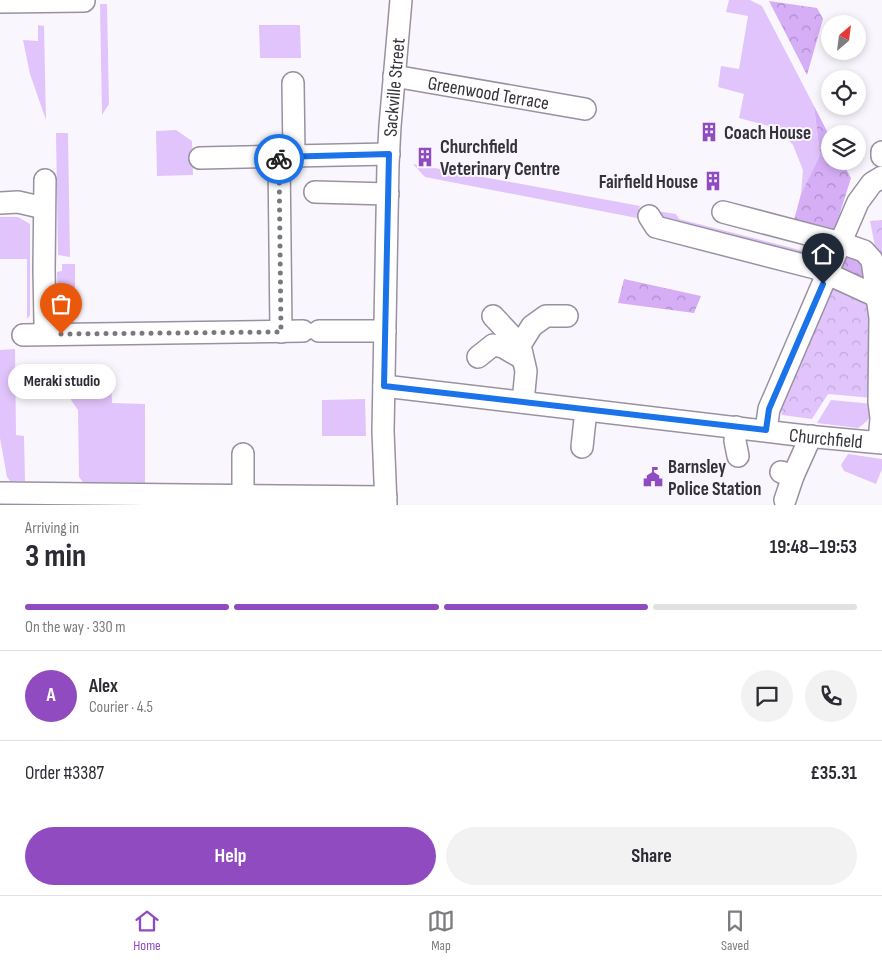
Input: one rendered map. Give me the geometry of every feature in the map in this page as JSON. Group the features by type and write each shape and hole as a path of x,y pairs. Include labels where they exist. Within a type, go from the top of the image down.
{"street":[{"name":"Sackville Street","path":"386,501 383,431 389,154 401,0"},
{"path":"0,2 84,1"},
{"name":"Greenwood Terrace","path":"394,76 585,109"},
{"path":"281,332 286,157 293,83"},
{"path":"200,158 389,154"},
{"path":"766,430 769,409 858,202 872,183 882,177"},
{"path":"45,180 45,322 47,334"},
{"path":"315,192 388,194"},
{"path":"0,203 18,202 44,208"},
{"path":"850,220 872,210"},
{"path":"722,212 841,243 864,251 872,260 880,318 879,402 882,418 881,442"},
{"path":"649,216 656,227 771,256 827,273 876,296"},
{"path":"493,316 521,352 526,371 523,402"},
{"path":"521,352 532,326 546,316 567,316"},
{"path":"23,335 385,331"},
{"path":"478,358 493,345 521,352"},
{"name":"Churchfield","path":"384,386 811,436 881,442"},
{"path":"582,447 586,410"},
{"path":"736,427 735,441 738,456"},
{"path":"785,500 787,474 811,436"},
{"path":"243,454 243,496"},
{"path":"0,493 179,500 243,496 386,501"}],"green space":[{"path":"729,0 750,0 762,6 814,106 820,155 801,194 803,170 793,145 776,128 739,118 744,94 718,87 721,66 739,69 748,16 726,12"},
{"path":"769,1 817,8 821,15 821,26 807,75"},
{"path":"100,4 107,4 109,104 102,115"},
{"path":"38,25 44,26 46,120 30,74 23,40 38,41"},
{"path":"259,25 300,25 301,58 260,58"},
{"path":"814,106 824,125 821,125 821,170 847,170 851,178 833,235 793,224 801,194 820,155"},
{"path":"176,130 192,141 193,175 157,176 156,131"},
{"path":"56,133 68,133 70,257 58,255"},
{"path":"413,164 640,206 637,218 425,177"},
{"path":"656,211 676,214 679,219 823,256 820,265 660,222"},
{"path":"0,217 18,217 30,224 30,315 27,319 27,259 0,259"},
{"path":"882,220 882,281 870,221"},
{"path":"846,254 867,263 869,281 837,270"},
{"path":"62,264 75,264 75,319 63,319 58,308 57,272 62,271"},
{"path":"624,279 701,296 694,313 618,303"},
{"path":"831,283 868,304 875,322 873,398 828,394 812,419 782,415 779,405"},
{"path":"15,349 16,435 24,436 25,481 10,481 7,477 0,438 0,350"},
{"path":"111,370 112,403 145,404 145,483 83,482 79,477 78,410 71,400 71,371"},
{"path":"365,399 366,436 322,436 322,400"},
{"path":"831,400 873,404 871,415 858,428 817,423"},
{"path":"848,454 882,459 882,469 876,484 844,471 841,465"}],"way so far":[{"path":"61,334 281,332 279,159"}],"place":[{"name":"Coach House","path":"709,132"},
{"name":"Churchfield Veterinary Centre","path":"425,157"},
{"name":"Fairfield House","path":"713,181"},
{"name":"Meraki studio","path":"61,334"},
{"name":"Barnsley Police Station","path":"653,477"}],"route":[{"path":"279,159 279,157 389,154 384,386 766,430 769,409 823,284"}]}
